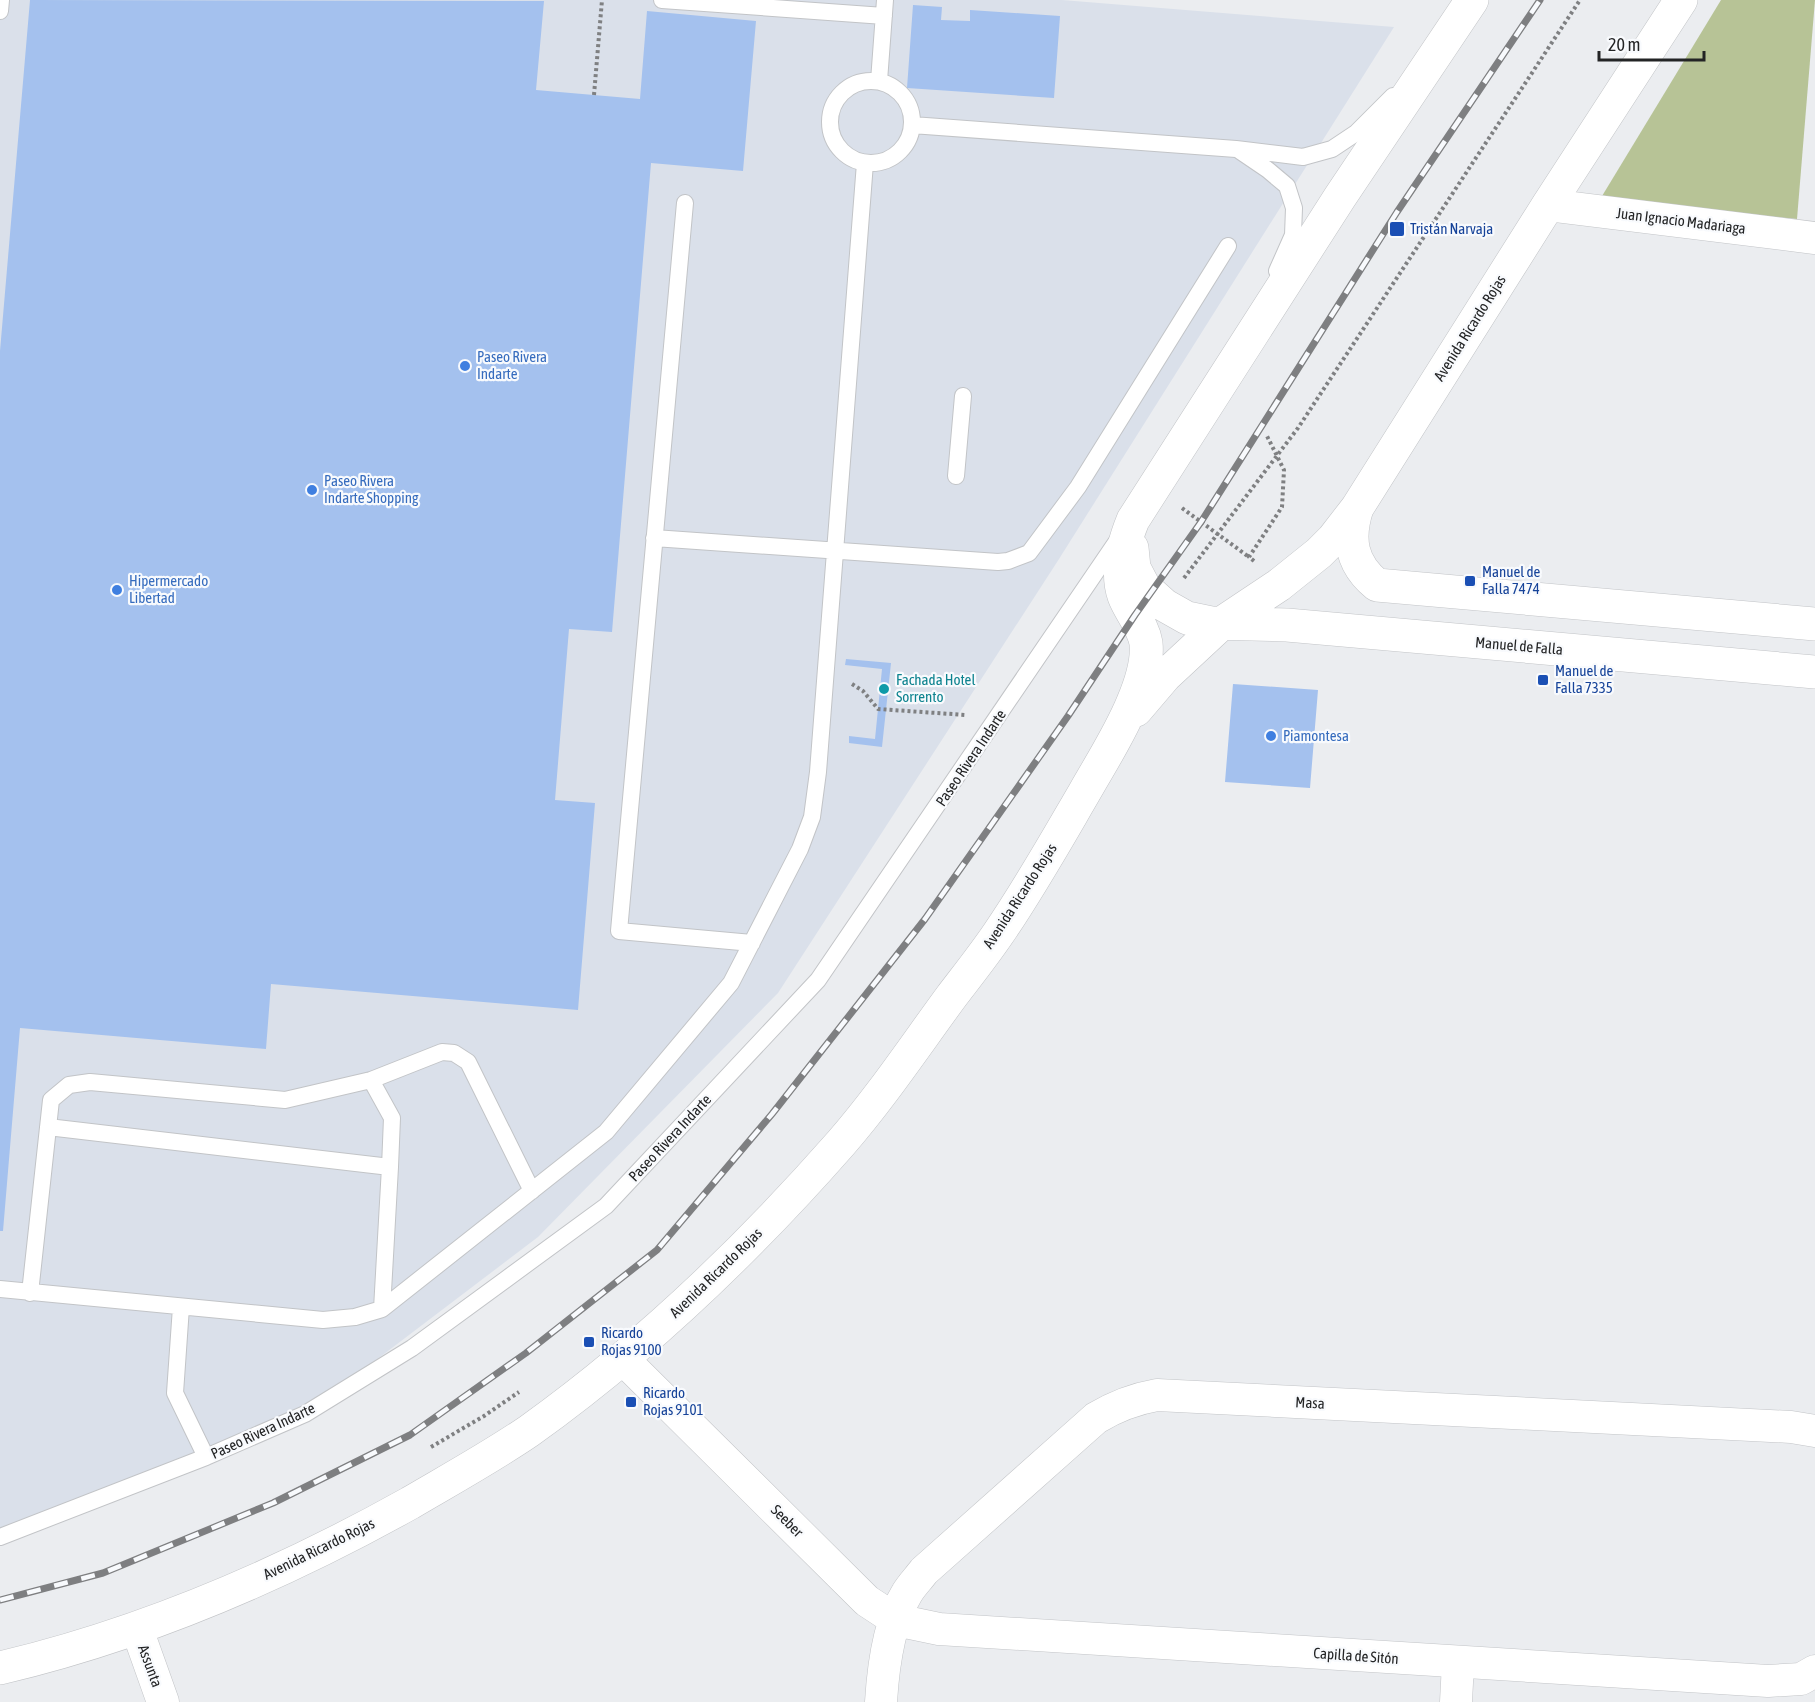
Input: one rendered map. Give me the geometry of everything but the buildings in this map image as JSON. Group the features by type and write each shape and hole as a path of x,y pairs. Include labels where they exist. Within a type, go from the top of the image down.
{"main road":[{"name":"Avenida Ricardo Rojas","path":"0,1668 37,1660 136,1629 214,1599 361,1530 526,1433 623,1359 673,1317 732,1260 845,1139 895,1075 996,936 1041,867 1122,727 1142,678 1146,646 1144,634 1123,594 1121,573 1125,543 1147,497 1248,338 1472,0"},
{"name":"Avenida Ricardo Rojas","path":"1122,727 1165,676 1222,623 1302,568 1326,546 1357,508 1548,205 1681,0"},
{"name":"Avenida Ricardo Rojas","path":"1147,497 1132,547 1134,568 1144,587 1164,605 1199,622 1222,623"},
{"path":"1357,508 1351,534 1353,549 1365,575 1377,585 1815,624"},
{"name":"Manuel de Falla","path":"1222,623 1287,625 1815,672"}],"street":[{"name":"Juan Ignacio Madariaga","path":"1548,205 1815,237"},
{"name":"Seeber","path":"623,1359 867,1601 896,1620"},
{"name":"Masa","path":"896,1620 906,1594 924,1571 1096,1418 1115,1407 1157,1395 1791,1427 1815,1431"},
{"name":"Capilla de Sitón","path":"896,1620 939,1629 1768,1681 1801,1679 1815,1671"},
{"path":"881,1702 887,1654 896,1620"},
{"name":"Assunta","path":"136,1629 162,1702"},
{"path":"1456,1702 1458,1663"}],"lane":[{"path":"0,11 1,0"},
{"path":"662,0 884,8 879,81"},
{"path":"912,125 1236,149 1303,157 1332,149 1356,133 1435,55"},
{"path":"879,81 900,92 909,107 912,125 910,136 897,154 888,160 866,164 843,153 835,144 831,133 830,115 836,98 844,89 855,83 879,81"},
{"path":"1236,149 1287,186 1294,208 1293,235 1248,338"},
{"path":"0,1289 323,1320 355,1317 382,1309 606,1132 731,983 800,849 812,817 818,772 866,164"},
{"path":"685,203 619,931 752,943"},
{"path":"654,538 998,562 1008,561 1029,553 1078,487 1228,246"},
{"path":"956,476 963,396"},
{"name":"Paseo Rivera Indarte","path":"0,1536 206,1457 305,1414 412,1348 606,1206 818,980 1147,497"},
{"path":"30,1293 51,1100 69,1085 90,1082 285,1100 371,1080 442,1052 454,1053 468,1062 532,1191"},
{"path":"371,1080 392,1118 382,1309"},
{"path":"48,1127 390,1167"},
{"path":"181,1307 175,1393 206,1457"}],"path":[{"path":"594,94 602,0"},
{"path":"1164,605 1298,428 1580,0"},
{"path":"1249,557 1282,507 1284,470 1266,434"},
{"path":"1147,497 1217,534 1249,557 1279,585"},
{"path":"825,676 842,678 863,691 878,709 999,717"},
{"path":"423,1452 520,1392"}],"shaded area":[{"path":"0,0 1062,0 1394,27 1059,559 778,993 538,1237 305,1414 0,1535"}],"green space":[{"path":"1721,0 1815,0 1797,219 1599,201"}],"railway":[{"path":"0,1600 103,1573 273,1503 410,1435 526,1353 657,1250 772,1114 925,919 1201,522 1397,212 1540,0"}],"place":[{"name":"Tristán Narvaja","path":"1397,229"},
{"name":"Paseo Rivera Indarte","path":"465,366"},
{"name":"Paseo Rivera Indarte Shopping","path":"312,490"},
{"name":"Manuel de Falla 7474","path":"1470,581"},
{"name":"Hipermercado Libertad","path":"117,590"},
{"name":"Manuel de Falla 7335","path":"1543,680"},
{"name":"Fachada Hotel Sorrento","path":"884,689"},
{"name":"Piamontesa","path":"1271,736"},
{"name":"Ricardo Rojas 9100","path":"589,1342"},
{"name":"Ricardo Rojas 9101","path":"631,1402"}]}
